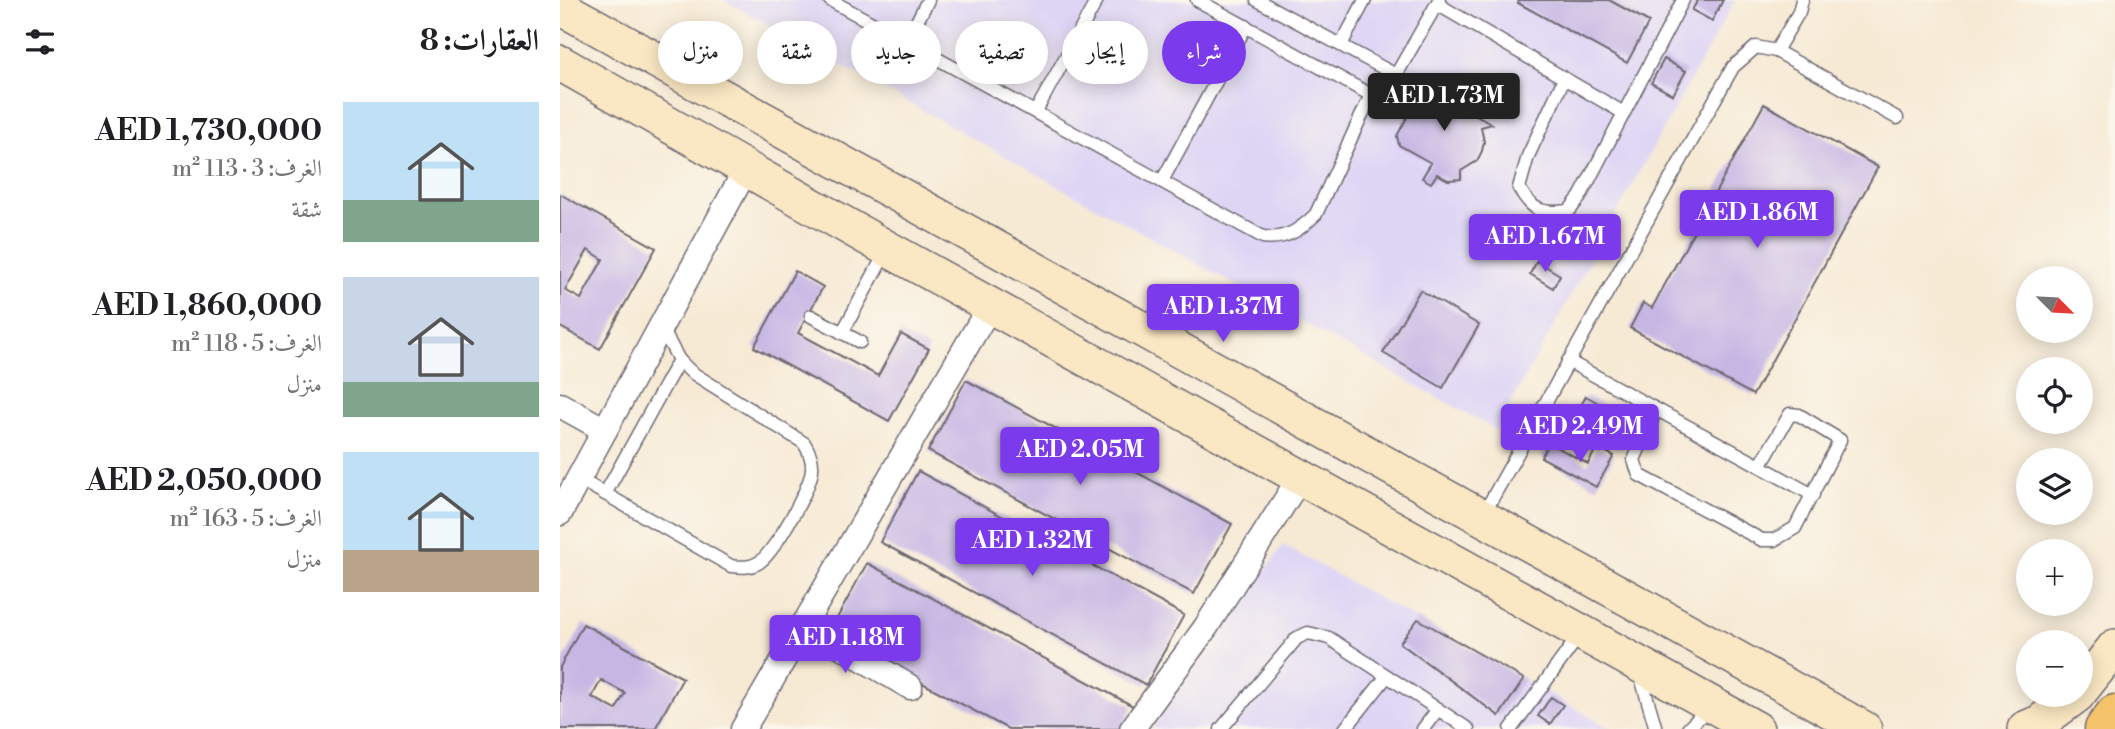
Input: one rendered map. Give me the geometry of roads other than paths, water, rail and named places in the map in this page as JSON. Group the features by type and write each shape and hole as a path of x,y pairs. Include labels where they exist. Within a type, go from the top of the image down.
{"highway":[{"path":"2104,729 2115,714"}],"main road":[{"path":"569,9 1481,519 1864,729"},
{"path":"560,63 990,306 1756,729"},
{"path":"2093,675 2115,647"},
{"path":"2025,729 2059,707"}],"street":[{"path":"560,513 746,169"},
{"path":"743,729 990,306"},
{"path":"560,405 605,430"},
{"path":"1132,729 1206,627 1301,476"},
{"path":"804,624 910,687"}],"lane":[{"path":"830,0 869,21"},
{"path":"917,21 928,0"},
{"path":"1036,111 1097,0"},
{"path":"1197,0 1237,21"},
{"path":"1257,0 1396,75"},
{"path":"1340,45 1365,0"},
{"path":"1564,79 1528,156 1519,188 1529,205 1548,214 1569,211 1580,197 1622,112 1683,0"},
{"path":"1776,51 1799,12 1802,0"},
{"path":"941,60 1263,237 1279,239 1303,228 1316,214 1371,95 1396,75 1438,2 1622,112"},
{"path":"1246,26 1371,95"},
{"path":"1481,519 1733,67 1756,47 1776,51 1897,118"},
{"path":"1162,181 1215,84"},
{"path":"842,333 888,249"},
{"path":"811,316 860,342"},
{"path":"579,478 731,566 746,567 760,562 770,552 810,481 810,454 804,443 705,382 679,360 661,327"},
{"path":"605,494 679,360"},
{"path":"1568,361 1814,495"},
{"path":"1656,410 1634,460 1639,475 1750,537 1774,540 1785,536 1794,528 1814,495 1840,445 1840,440 1833,433 1790,414 1760,466"},
{"path":"1511,729 1582,632"},
{"path":"1221,729 1297,638 1308,633 1329,638 1468,729"},
{"path":"1636,663 1656,729"},
{"path":"1345,729 1387,676"},
{"path":"1688,729 1712,704"},
{"path":"1423,729 1438,709"}]}
